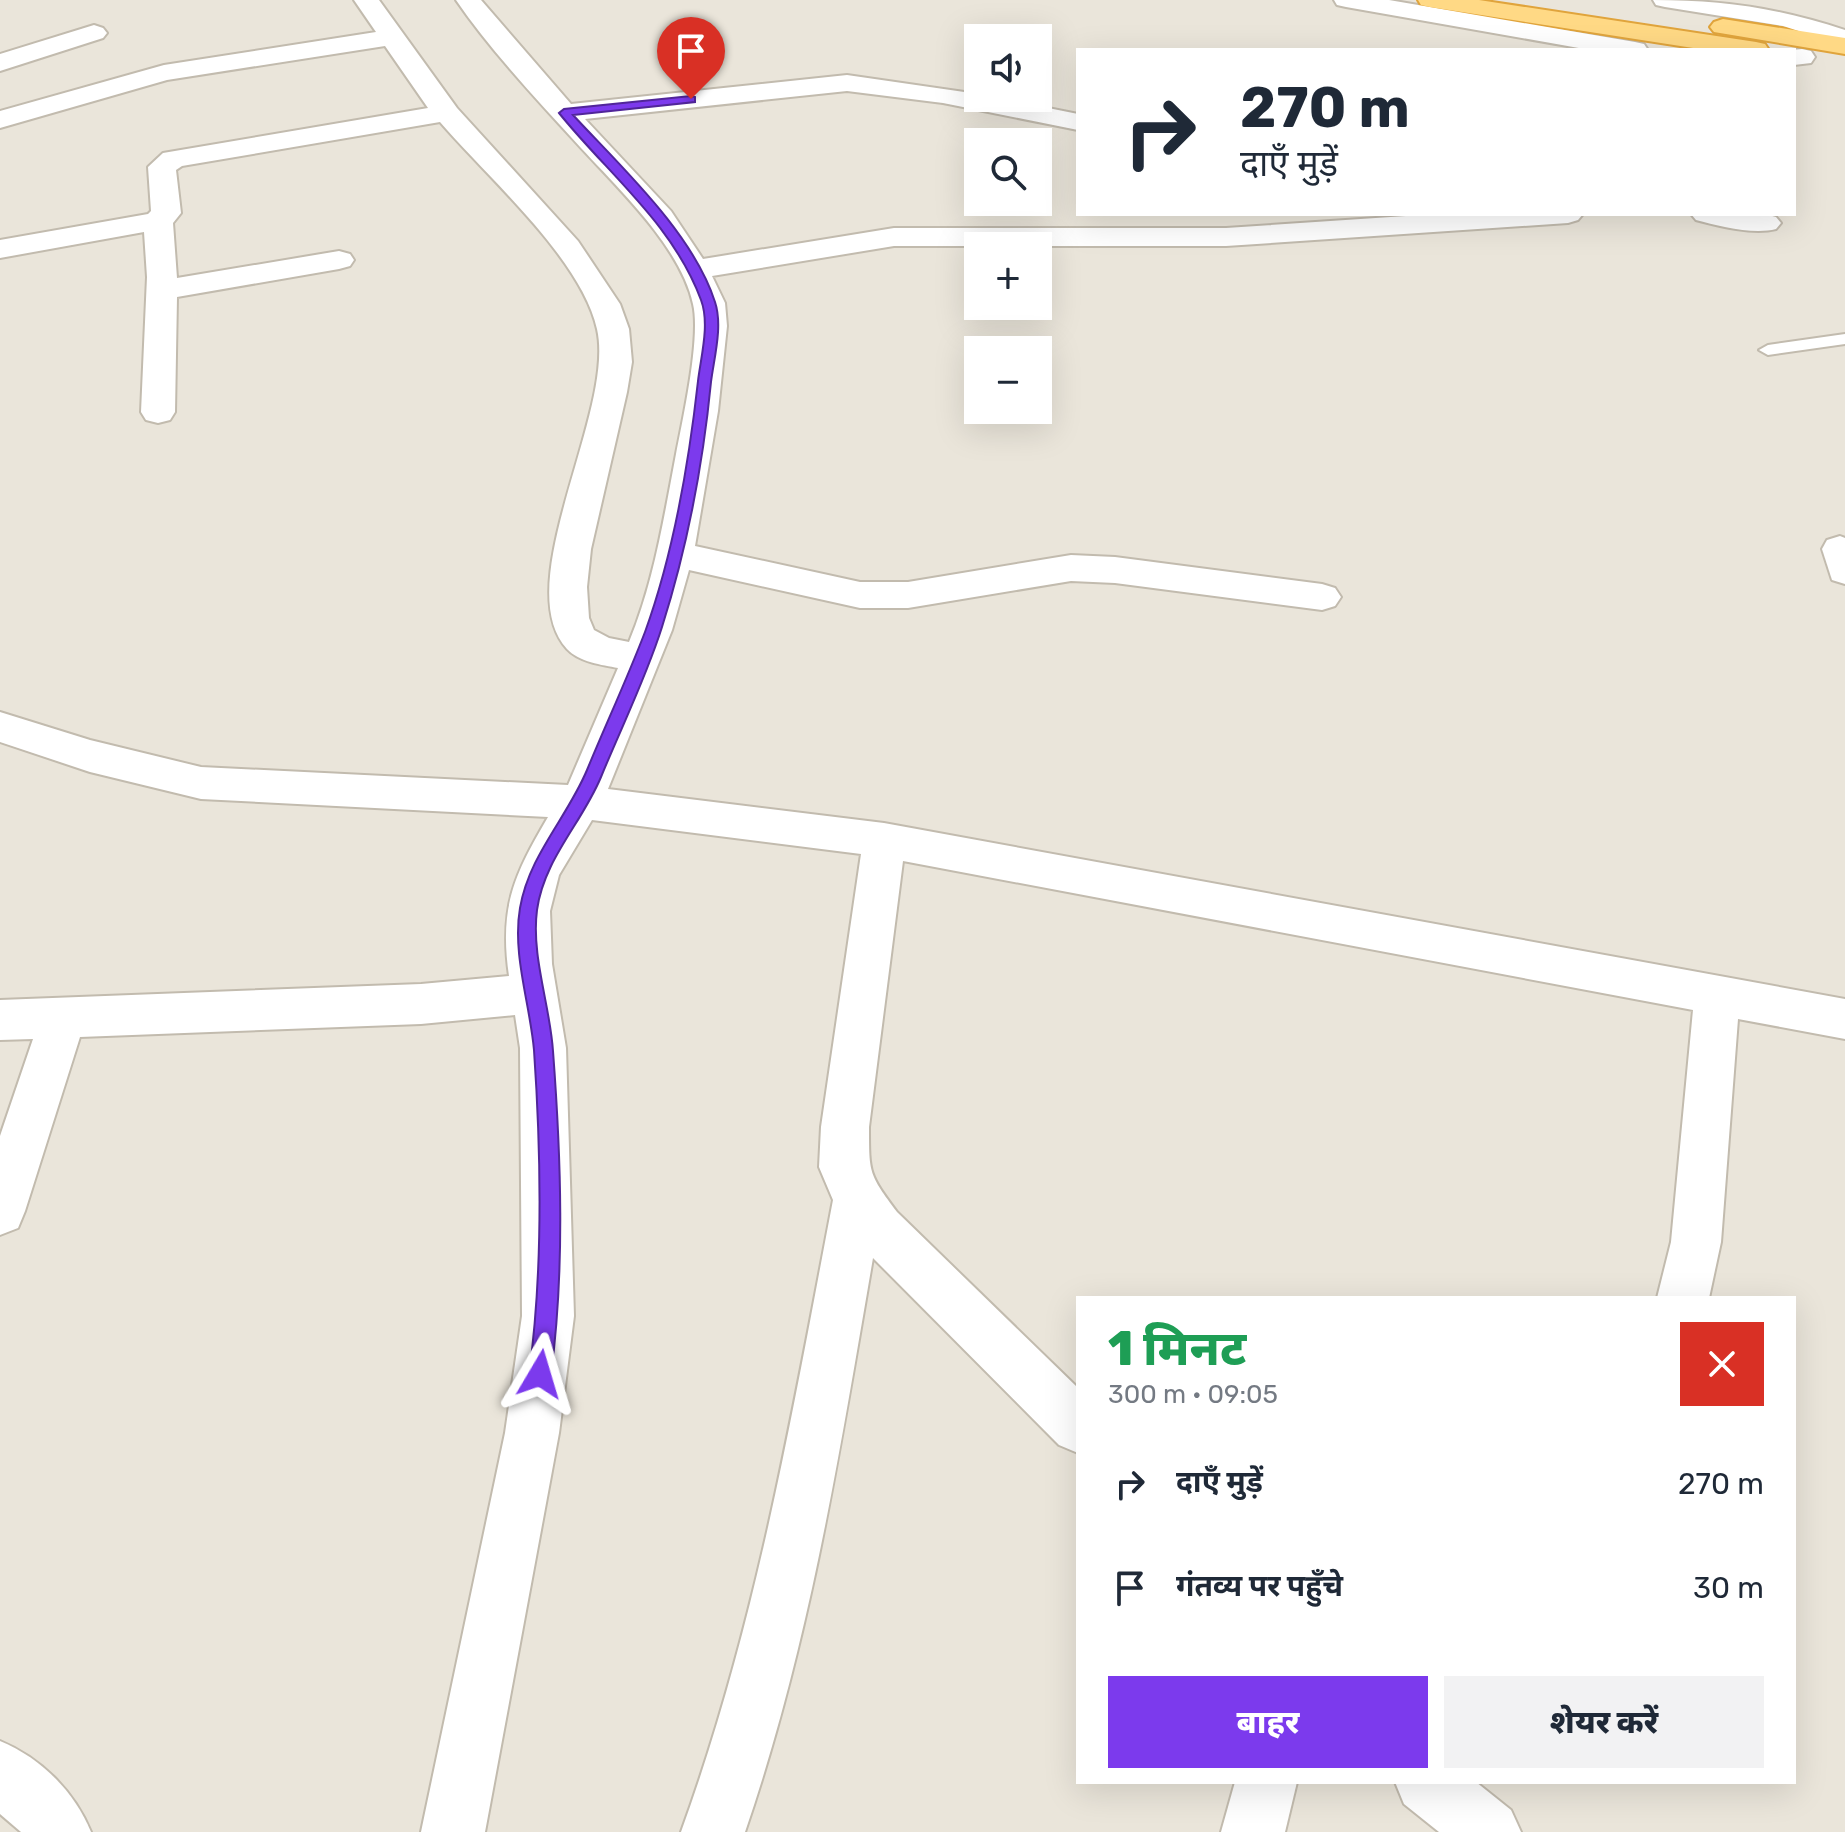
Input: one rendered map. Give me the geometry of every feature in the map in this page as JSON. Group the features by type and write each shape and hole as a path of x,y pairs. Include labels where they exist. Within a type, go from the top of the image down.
{"highway":[{"path":"1430,0 1743,48"},
{"path":"1559,0 1845,46"},
{"path":"1797,56 1845,63"}],"street":[{"path":"366,0 446,113 562,243 602,295 613,328 615,365 587,487 566,599 577,637 591,647 642,658"},
{"path":"453,1832 532,1433 548,1316 543,1048 528,911 538,873 563,828 582,802 653,630 675,554 701,411 711,326 709,303 694,270 661,217 564,113 468,0"},
{"path":"1346,0 1623,48"},
{"path":"1665,0 1787,19 1845,38"},
{"path":"0,63 94,33"},
{"path":"0,120 164,73 393,37"},
{"path":"564,113 847,83 943,95 1076,122"},
{"path":"0,249 158,221 166,213 161,170 167,162 446,113"},
{"path":"694,270 894,237 1226,237 1538,216"},
{"path":"1719,216 1766,223"},
{"path":"158,221 162,290 158,412"},
{"path":"162,290 339,260"},
{"path":"675,554 860,595 908,595 1071,568 1115,570 1322,597"},
{"path":"0,727 90,756 201,783 582,802 884,840 1845,1019"},
{"path":"884,840 845,1127 844,1167 858,1200 879,1229 1076,1424"},
{"path":"0,1020 421,1004 535,993"},
{"path":"1683,1296 1696,1242 1717,995"},
{"path":"0,1211 63,1017"},
{"path":"713,1832 765,1670 791,1555 858,1200"},
{"path":"0,1772 44,1811 59,1832"},
{"path":"1253,1832 1265,1784"}],"lane":[{"path":"1768,350 1845,339"}],"shaded area":[{"path":"0,0 1845,0 1845,1832 0,1832"}],"route":[{"path":"540,1374 548,1316 547,1181 543,1048 530,964 528,911 538,873 563,828 582,802 653,630 675,554 701,411 711,326 709,303 694,270 661,217 564,113 691,99"}]}
